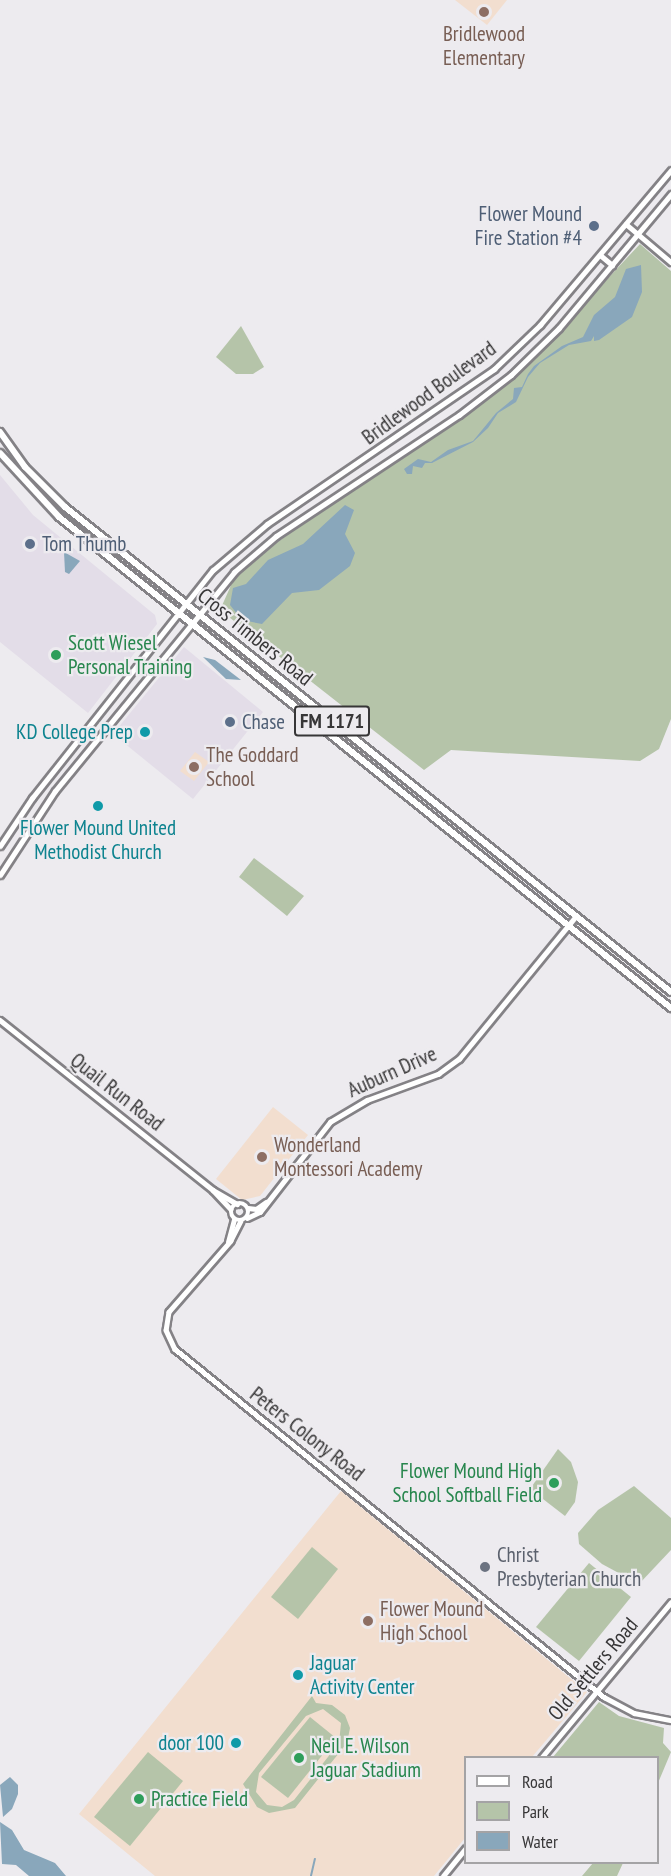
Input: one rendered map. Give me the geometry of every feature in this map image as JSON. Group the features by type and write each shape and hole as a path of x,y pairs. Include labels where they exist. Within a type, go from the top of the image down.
{"main road":[{"name":"Bridlewood Boulevard","path":"0,846 32,798 117,688 213,570 252,535 494,369 540,326 671,170"},
{"name":"Bridlewood Boulevard","path":"0,875 50,798 198,612 234,572 269,542 459,415 512,375 547,341 671,194"},
{"path":"600,255 612,265"},
{"name":"Cross Timbers Road","path":"0,432 45,490 671,992"},
{"name":"Cross Timbers Road","path":"0,453 39,498 671,1008"},
{"path":"39,498 45,490"},
{"path":"117,688 129,698"},
{"name":"Old Settlers Road","path":"543,1756 671,1602"},
{"path":"443,1876 464,1849"}],"street":[{"path":"626,224 671,262"},
{"name":"Auburn Drive","path":"247,1218 260,1212 318,1135 338,1117 367,1100 438,1074 459,1059 576,916"},
{"name":"Quail Run Road","path":"0,1020 213,1190 231,1209"},
{"name":"Quail Run Road","path":"213,1190 237,1204"},
{"path":"248,1208 247,1218 241,1221 234,1220 231,1209 237,1204 256,1209 266,1202"},
{"name":"Peters Colony Road","path":"228,1242 234,1220"},
{"name":"Peters Colony Road","path":"241,1221 228,1242 169,1312 165,1326 171,1344 596,1691 628,1711 671,1720"}],"shaded area":[{"name":"Bridlewood Elementary","path":"455,0 507,0 487,25"},
{"path":"0,475 33,515 155,615 157,624 88,713 0,642"},
{"path":"184,647 263,712 193,799 113,734"},
{"name":"The Goddard School","path":"195,752 209,762 194,781 180,771"},
{"name":"Wonderland Montessori Academy","path":"273,1107 308,1135 260,1196 242,1200 216,1179"},
{"name":"Flower Mound High School","path":"341,1491 587,1692 533,1756 464,1756 464,1839 434,1876 155,1876 79,1814"}],"green space":[{"path":"640,244 671,271 671,719 659,749 640,761 451,750 424,770 220,610 232,583 248,564 313,516 467,415 521,371"},
{"path":"241,326 264,367 253,374 236,374 216,357"},
{"path":"254,858 304,896 287,916 239,877"},
{"name":"Flower Mound High School Softball Field","path":"558,1449 571,1462 578,1482 575,1502 565,1516 530,1489"},
{"path":"634,1486 671,1518 671,1550 639,1584 602,1564 579,1544 578,1533 598,1510"},
{"path":"312,1547 338,1569 298,1619 271,1597"},
{"path":"589,1563 631,1597 579,1661 536,1627"},
{"path":"312,1696 316,1703 332,1705 345,1715 350,1728 347,1743 295,1808 269,1813 257,1807 243,1784","holes":["323,1709 341,1723 339,1743 294,1800 282,1807 267,1805 256,1792 259,1773 306,1716"]},
{"path":"599,1702 619,1716 664,1728 663,1743 671,1752 659,1781 659,1756 554,1756"},
{"name":"Neil E. Wilson Jaguar Stadium","path":"310,1717 336,1738 288,1798 261,1777"},
{"name":"Practice Field","path":"148,1752 183,1781 130,1846 94,1817"},
{"path":"592,1864 623,1864 617,1876 582,1876"}],"water":[{"path":"641,265 642,292 632,317 599,340 594,341 594,336 591,341 569,345 540,363 528,377 516,402 498,413 488,428 473,442 432,463 425,463 422,468 413,466 412,474 407,474 404,469 418,459 431,462 448,450 473,441 496,413 513,399 514,388 522,387 534,366 562,346 583,337 594,315 615,297 626,269"},
{"path":"345,505 354,510 345,534 355,553 350,566 319,590 292,593 262,624 242,620 230,605 233,588 246,584 268,560 303,544"},
{"path":"64,552 80,561 69,574 65,572"},
{"path":"203,657 215,660 241,680 226,679"},
{"path":"10,1777 18,1785 18,1794 12,1809 3,1817 0,1785"},
{"path":"0,1822 12,1830 24,1850 55,1863 66,1876 29,1876 16,1865 2,1864"}],"waterway":[{"path":"311,1876 315,1859"}],"place":[{"name":"Bridlewood Elementary","path":"484,12"},
{"name":"Flower Mound Fire Station #4","path":"594,226"},
{"name":"Tom Thumb","path":"30,544"},
{"name":"Scott Wiesel Personal Training","path":"56,655"},
{"name":"Chase","path":"230,722"},
{"name":"KD College Prep","path":"145,732"},
{"name":"The Goddard School","path":"194,767"},
{"name":"Flower Mound United Methodist Church","path":"98,806"},
{"name":"Wonderland Montessori Academy","path":"262,1157"},
{"name":"Flower Mound High School Softball Field","path":"554,1483"},
{"name":"Christ Presbyterian Church","path":"485,1567"},
{"name":"Flower Mound High School","path":"368,1621"},
{"name":"Jaguar Activity Center","path":"298,1675"},
{"name":"door 100","path":"236,1743"},
{"name":"Neil E. Wilson Jaguar Stadium","path":"299,1758"},
{"name":"Practice Field","path":"139,1799"}]}
